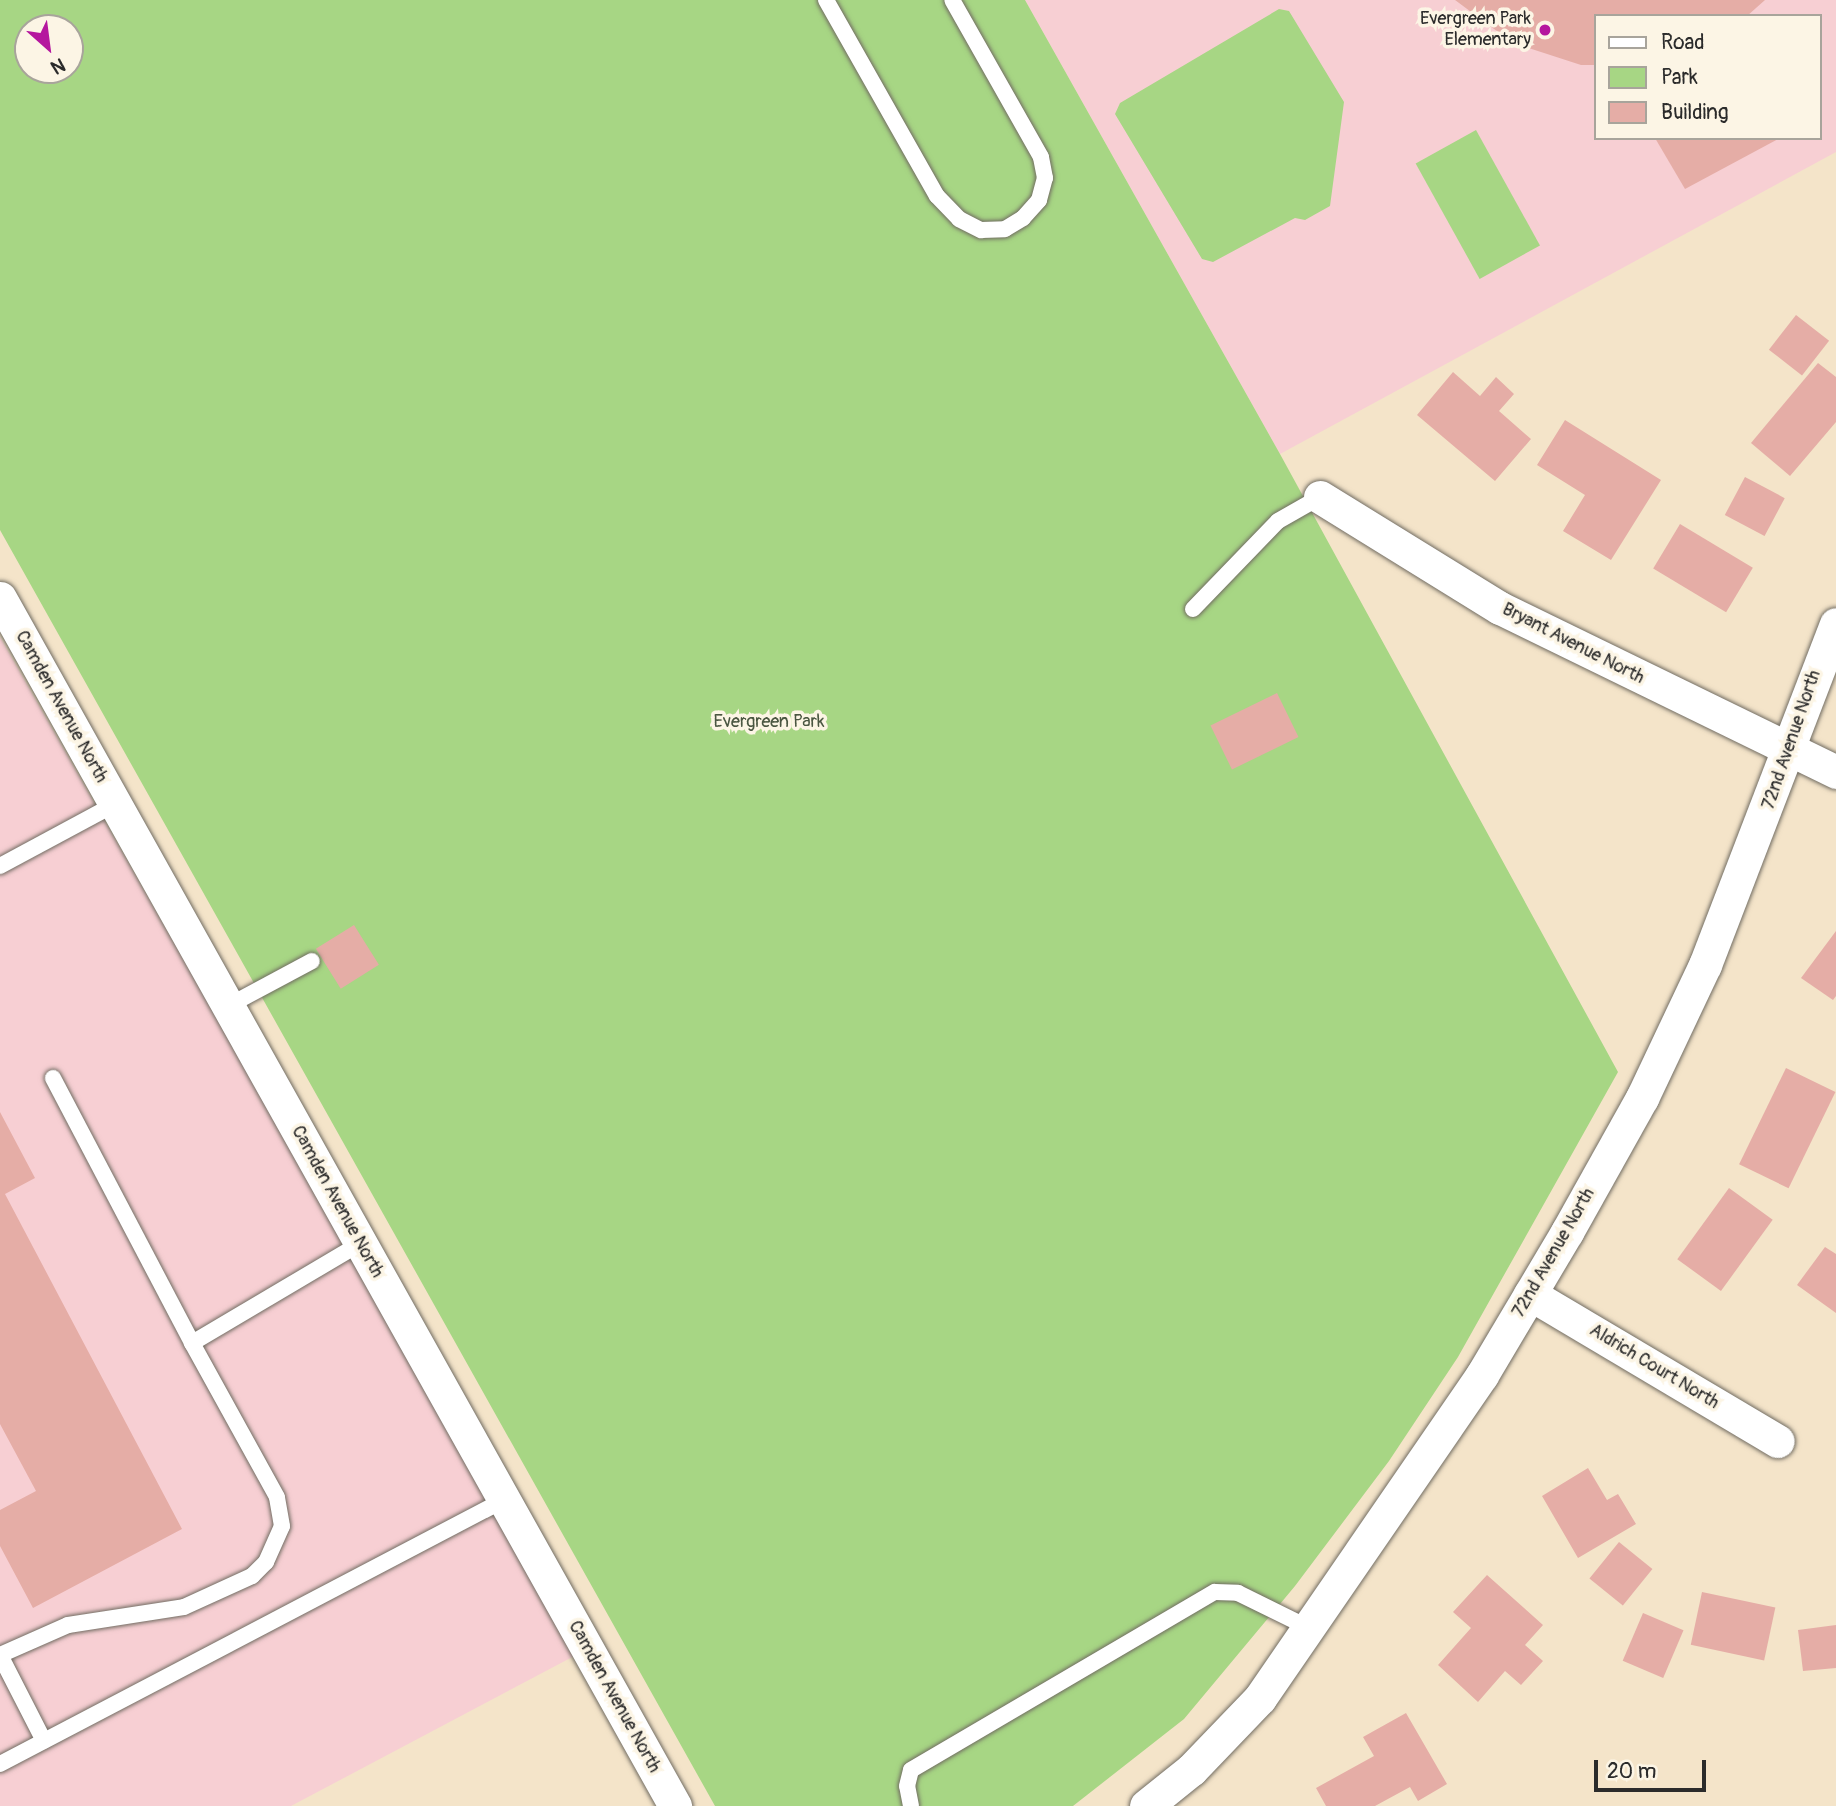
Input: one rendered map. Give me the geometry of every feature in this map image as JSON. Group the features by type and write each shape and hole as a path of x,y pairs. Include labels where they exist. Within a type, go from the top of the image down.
{"street":[{"name":"Bryant Avenue North","path":"1320,497 1500,608 1836,772"},
{"name":"Camden Avenue North","path":"0,598 675,1806"},
{"name":"72nd Avenue North","path":"1146,1806 1191,1770 1260,1698 1482,1375 1530,1294 1659,1062 1705,965 1836,624"},
{"name":"Aldrich Court North","path":"1530,1294 1778,1441"}],"lane":[{"path":"826,0 937,196 958,219 981,230 1005,229 1023,218 1039,200 1045,178 1041,157 952,0"},
{"path":"1193,609 1278,521 1320,497"},
{"path":"0,866 115,804"},
{"path":"228,1006 312,961"},
{"path":"44,1741 1,1656 68,1625 184,1607 252,1576 275,1549 282,1526 277,1497 192,1343 53,1078"},
{"path":"192,1343 361,1243"},
{"path":"0,1763 504,1500"},
{"path":"911,1806 907,1786 911,1770 1215,1592 1238,1593 1309,1628"}],"shaded area":[{"path":"1025,0 1836,0 1836,152 1280,454"},
{"path":"0,637 578,1654 291,1806 0,1806"}],"green space":[{"name":"Evergreen Park","path":"0,0 1025,0 1280,454 1618,1072 1458,1357 1389,1461 1295,1586 1184,1719 1073,1806 715,1806 0,530"},
{"path":"1279,9 1289,11 1344,102 1330,206 1305,220 1295,218 1213,262 1202,259 1115,114 1120,103"},
{"path":"1476,130 1540,245 1480,279 1416,163"}],"building":[{"name":"Evergreen Park Elementary","path":"1455,0 1765,0 1749,14 1594,14 1594,65 1581,65 1513,43"},
{"path":"1656,140 1776,140 1685,189"},
{"path":"1796,315 1829,341 1802,376 1769,350"},
{"path":"1818,363 1836,377 1836,422 1790,476 1751,443"},
{"path":"1453,372 1480,396 1496,377 1514,394 1499,411 1531,439 1495,481 1417,415"},
{"path":"1565,420 1661,480 1611,560 1563,531 1585,495 1537,465"},
{"path":"1745,477 1785,498 1765,536 1725,515"},
{"path":"1680,524 1753,568 1726,612 1653,569"},
{"path":"1277,693 1298,737 1232,769 1210,725"},
{"path":"354,925 379,965 341,989 316,949"},
{"path":"1836,931 1836,996 1833,1000 1801,978"},
{"path":"1786,1068 1835,1092 1789,1188 1739,1164"},
{"path":"0,1112 35,1178 5,1194 182,1529 33,1608 0,1546 0,1510 36,1491 0,1424"},
{"path":"1729,1188 1773,1220 1721,1291 1677,1259"},
{"path":"1825,1247 1836,1254 1836,1313 1797,1285"},
{"path":"1588,1468 1607,1500 1618,1494 1636,1524 1578,1558 1542,1496"},
{"path":"1619,1542 1652,1569 1623,1606 1589,1579"},
{"path":"1487,1575 1543,1625 1525,1645 1543,1661 1521,1685 1505,1671 1478,1702 1438,1665 1471,1628 1453,1612"},
{"path":"1702,1592 1775,1608 1764,1660 1691,1645"},
{"path":"1643,1613 1684,1630 1663,1678 1623,1661"},
{"path":"1836,1625 1836,1668 1803,1671 1798,1630"},
{"path":"1406,1713 1447,1784 1418,1801 1410,1787 1375,1806 1326,1806 1316,1788 1374,1756 1363,1737"}],"place":[{"name":"Evergreen Park Elementary","path":"1545,30"}]}
